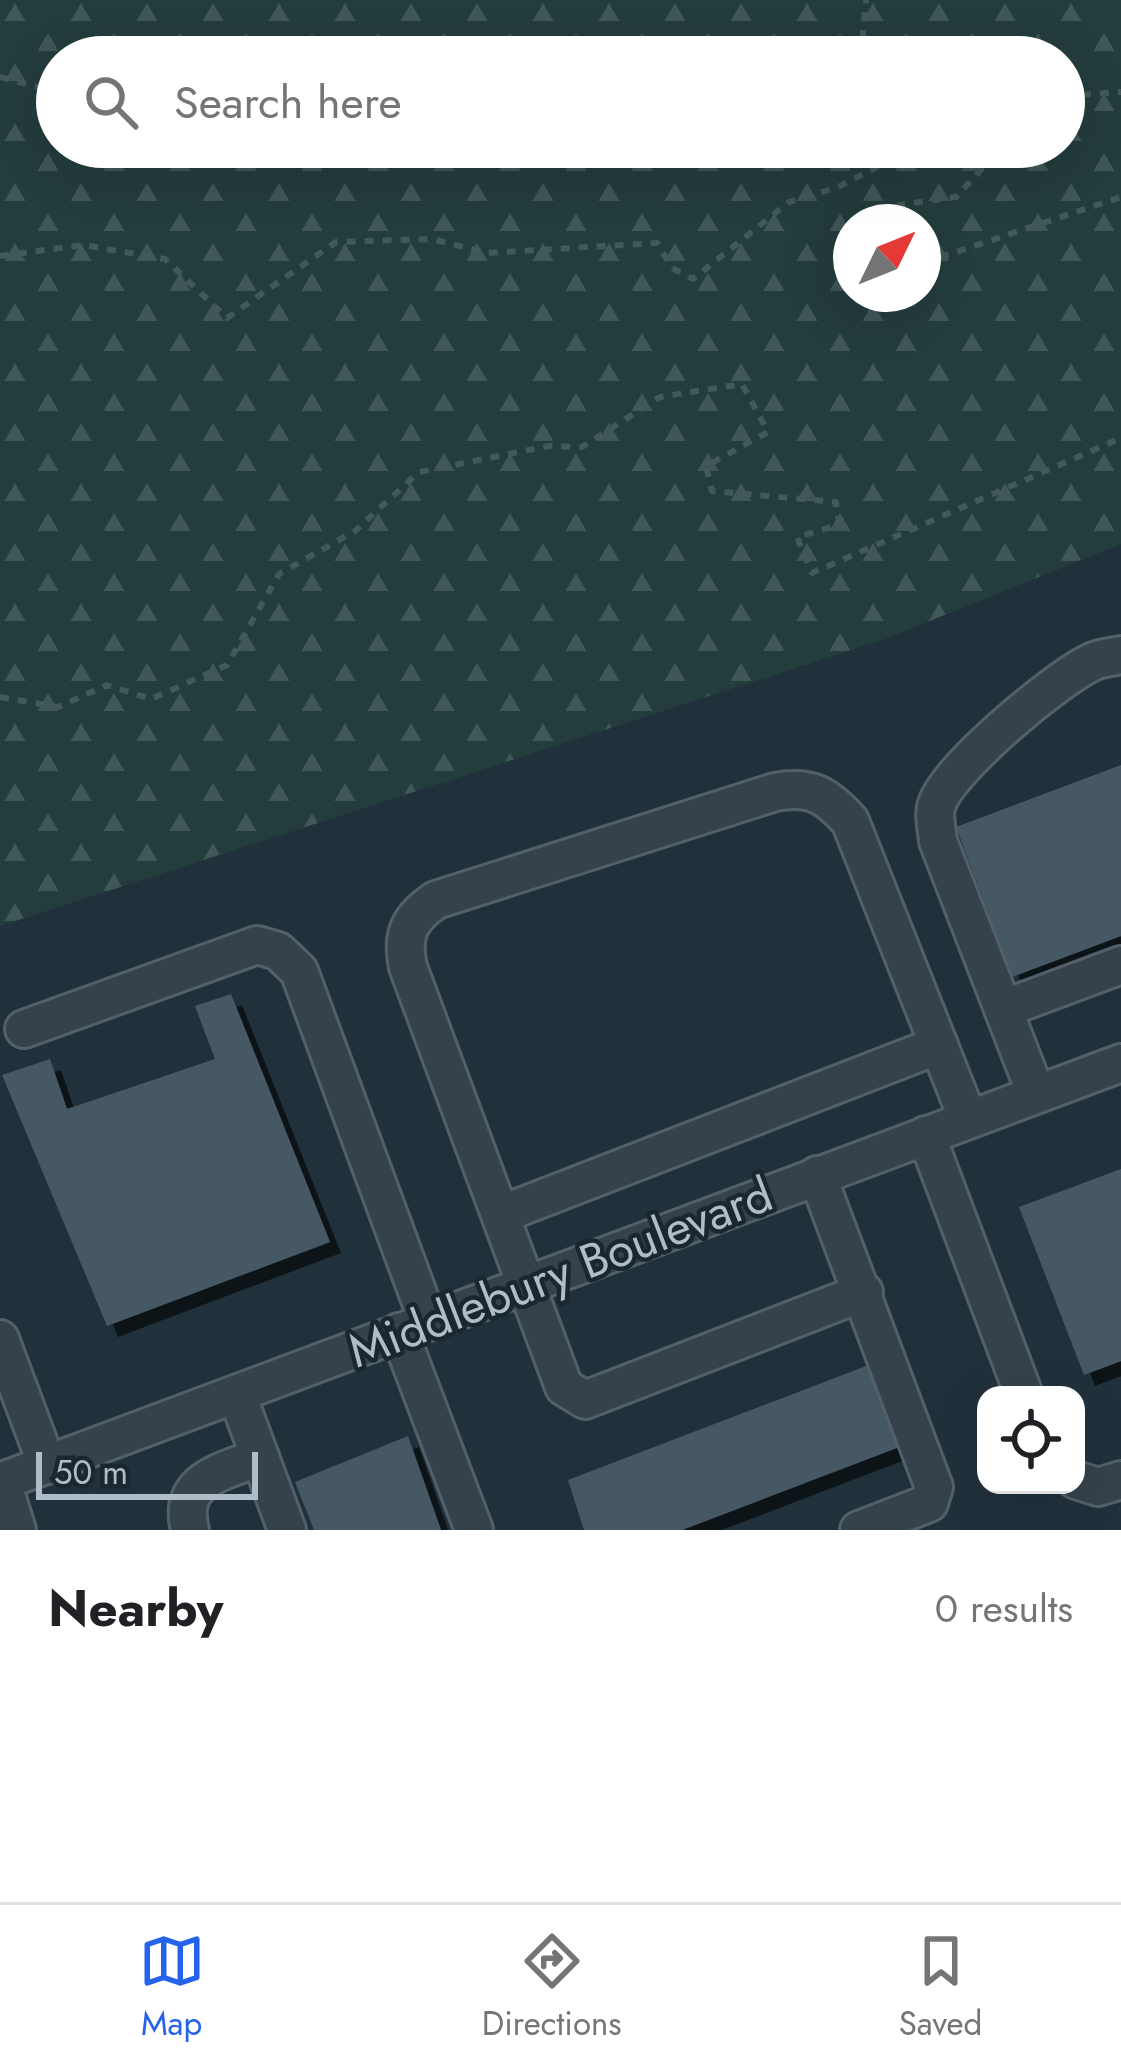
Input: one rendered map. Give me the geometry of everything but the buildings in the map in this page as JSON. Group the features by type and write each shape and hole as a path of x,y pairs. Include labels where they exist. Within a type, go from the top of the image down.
{"street":[{"path":"1036,1094 938,841 935,807 948,785 981,750 1038,699 1093,662 1121,655"},
{"path":"864,1292 585,1400 563,1387 403,946 408,926 436,900 802,787 831,800 850,821 968,1119"},
{"path":"24,1029 257,945 278,951 299,971 414,1326 474,1530"},
{"path":"1003,1009 1121,964"},
{"path":"502,1214 939,1045"},
{"name":"Middlebury Boulevard","path":"1,1482 1121,1063"},
{"path":"926,1135 1021,1386"},
{"path":"817,1175 934,1486 929,1503 859,1530"},
{"path":"0,1339 47,1465"},
{"path":"237,1395 287,1530"},
{"path":"190,1530 186,1505 193,1490 260,1456"},
{"path":"1085,1482 1099,1486 1121,1480"},
{"path":"1,1482 16,1530"}],"path":[{"path":"863,36 866,0"},
{"path":"0,76 36,86"},
{"path":"1085,95 1121,92"},
{"path":"0,256 83,245 165,260 227,318 336,242 432,239 488,253 657,243 671,268 693,279 789,202 838,187 874,168"},
{"path":"906,204 956,197 978,168"},
{"path":"941,257 1121,197"},
{"path":"0,698 58,707 106,685 151,699 170,691 227,664 279,574 355,531 419,472 549,446 582,447 660,397 742,384 768,433 706,466 712,491 836,502 839,525 796,537 812,573 1121,438"}],"green space":[{"path":"0,0 1121,0 1121,544 885,639 0,926"}]}
